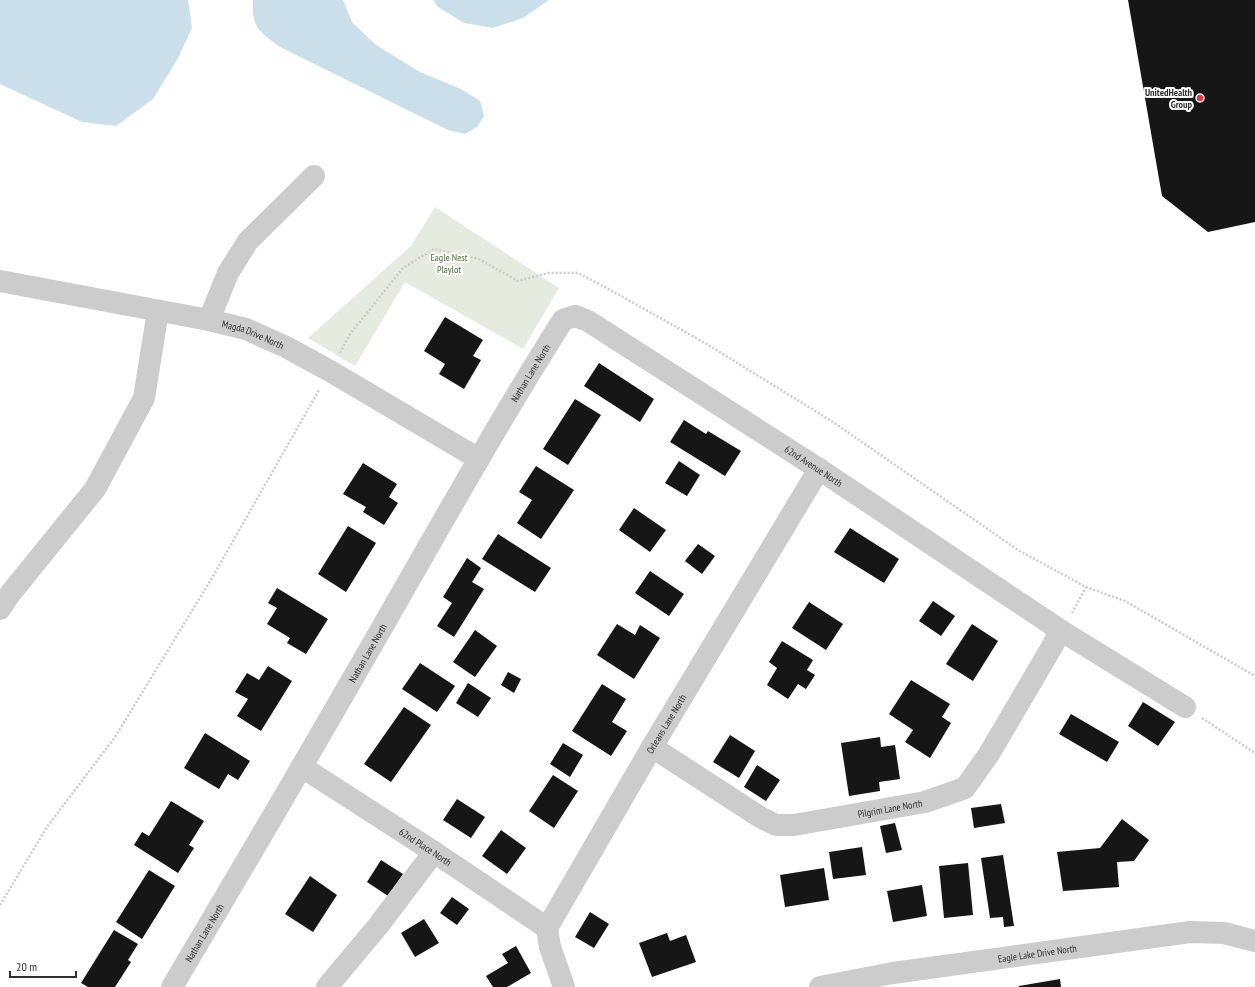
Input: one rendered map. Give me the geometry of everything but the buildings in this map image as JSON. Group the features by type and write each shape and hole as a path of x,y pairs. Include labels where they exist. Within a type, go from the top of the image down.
{"street":[{"path":"209,320 228,273 248,241 314,176"},
{"name":"Magda Drive North","path":"0,281 209,320 246,329 286,347 330,371 479,460"},
{"path":"3,599 95,489 144,398 158,311"},
{"name":"62nd Avenue North","path":"563,320 575,316 588,321 819,469 1060,630 1185,707"},
{"name":"Nathan Lane North","path":"172,987 302,767 479,460 563,320"},
{"name":"Orleans Lane North","path":"547,928 652,747 819,469"},
{"name":"Pilgrim Lane North","path":"652,747 760,817 776,825 794,825 925,802 965,788 993,747 1053,645 1060,630"},
{"name":"62nd Place North","path":"302,767 434,852 547,928"},
{"path":"327,987 378,926 434,852"},
{"path":"547,928 550,947 564,987"},
{"name":"Eagle Lake Drive North","path":"820,987 893,973 1190,932 1224,934 1255,941"}],"path":[{"path":"0,905 47,827 115,737 212,578 350,334 403,268 434,249 478,259 518,281 548,273 578,272 705,343 833,422 1018,550 1086,587 1125,600 1255,676"},
{"path":"1060,630 1076,607 1086,587"},
{"path":"1185,707 1255,753"}],"green space":[{"name":"Eagle Nest Playlot","path":"435,207 559,288 523,349 405,282 355,366 308,338 411,246"}],"water":[{"path":"0,0 188,0 192,28 177,60 153,99 116,126 82,122 0,84"},
{"path":"253,0 343,0 352,22 376,45 420,72 461,89 480,101 484,116 477,127 465,134 448,130 280,47 262,33 255,23 253,17"},
{"path":"433,0 549,0 523,18 493,28 464,23 438,7"}],"place":[{"name":"UnitedHealth Group","path":"1200,98"}]}
